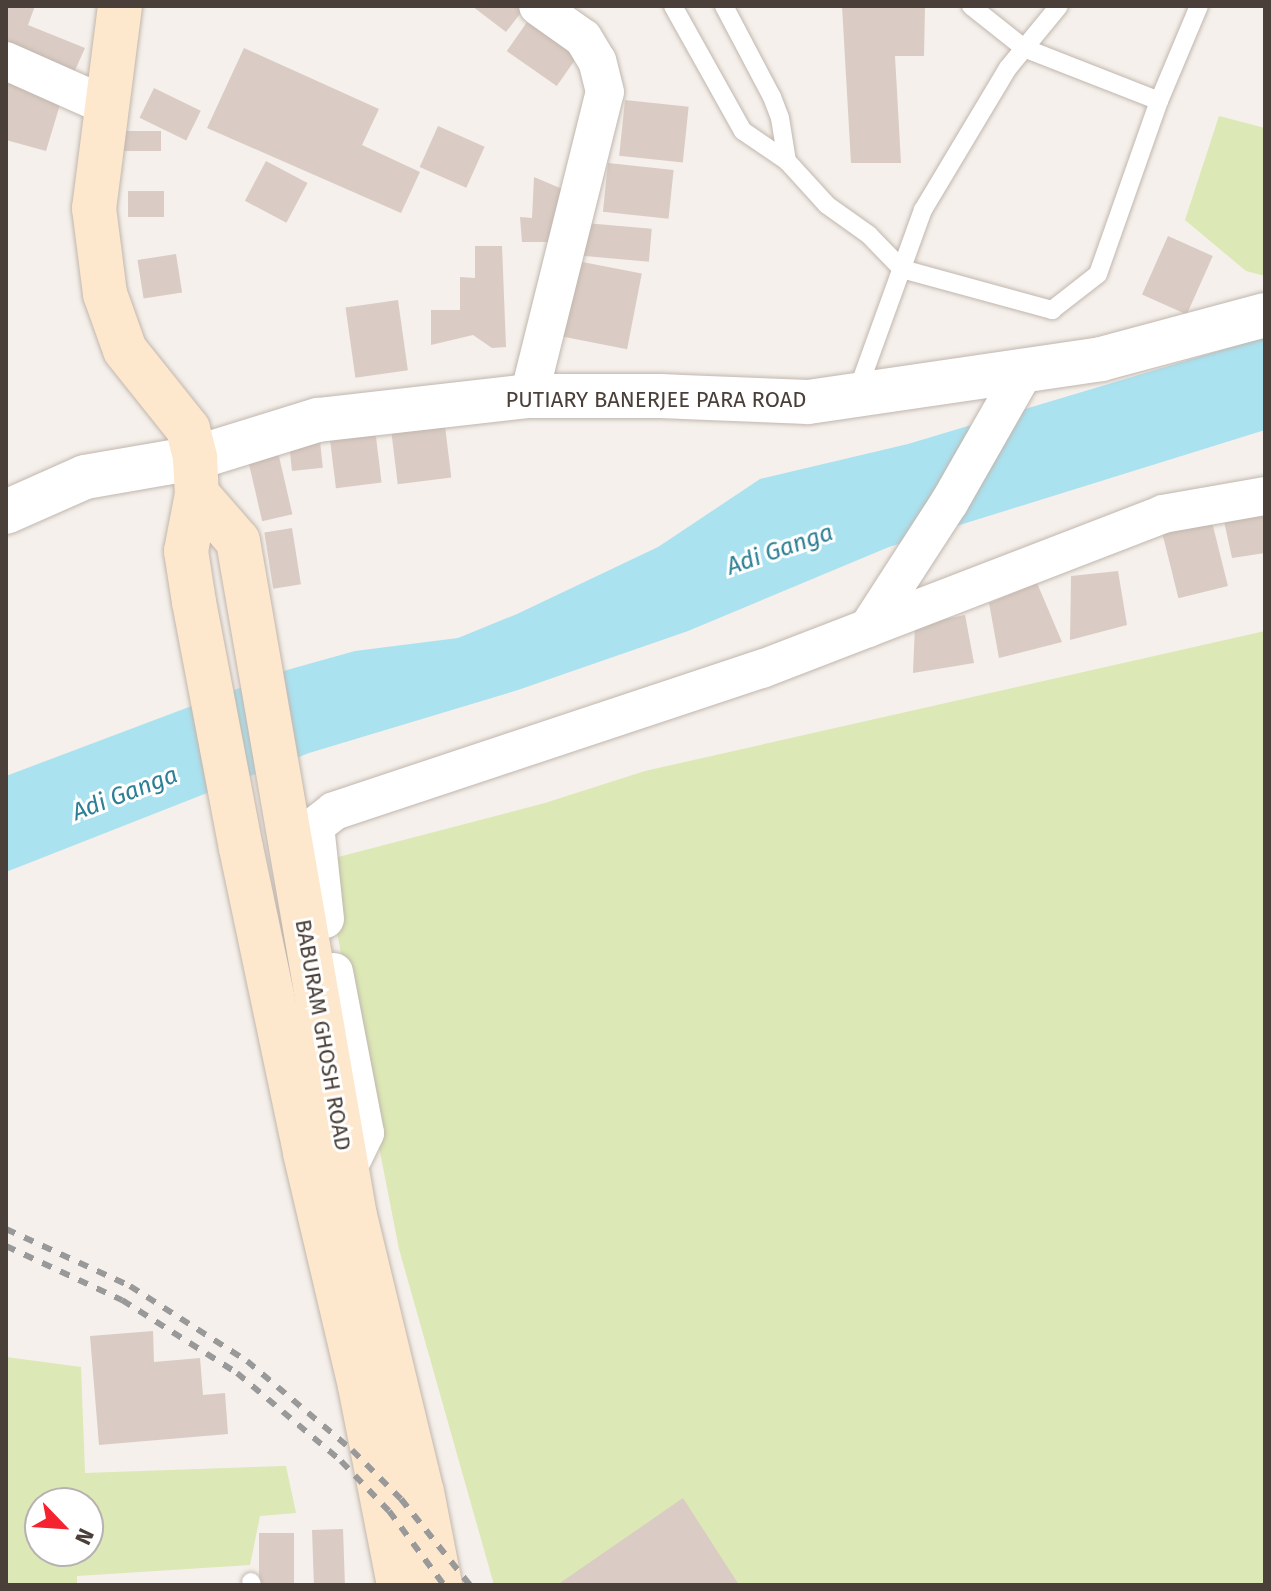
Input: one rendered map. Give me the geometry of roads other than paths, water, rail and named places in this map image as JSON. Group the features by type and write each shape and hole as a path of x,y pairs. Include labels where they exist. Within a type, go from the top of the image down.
{"main road":[{"path":"120,6 94,208 105,294 125,350 188,429 196,476"},
{"name":"BABURAM GHOSH ROAD","path":"196,476 238,541 249,599 331,1153 360,1386 399,1585"},
{"name":"BABURAM GHOSH ROAD","path":"196,476 186,551 194,602 440,1585"}],"street":[{"path":"529,396 605,92 597,61 583,38 538,6"},
{"path":"6,61 107,106"},
{"name":"PUTIARY BANERJEE PARA ROAD","path":"6,512 85,477 196,476 318,420 529,396 660,396 808,402 1101,359 1265,315"},
{"path":"868,628 949,503 1025,370"},
{"path":"331,1153 365,1133 318,886 315,826 334,811 762,669 1163,514 1265,496"}],"lane":[{"path":"673,6 743,131 787,161 827,205 869,235 902,269 1052,310 1098,274 1159,101 1199,6"},
{"path":"724,6 772,97 780,118 787,161"},
{"path":"971,6 1024,48 1159,101"},
{"path":"856,395 923,210 1024,48 1059,6"}],"water":[{"name":"Adi Ganga","path":"1265,337 1265,430 889,547 688,631 518,690 309,753 6,872 6,776 287,670 355,651 458,638 517,614 658,547 760,479 908,444"}],"railway":[{"path":"6,1229 130,1286 247,1361 352,1450 401,1499 470,1585"},
{"path":"6,1246 122,1300 237,1373 341,1461 389,1511 444,1585"}]}
